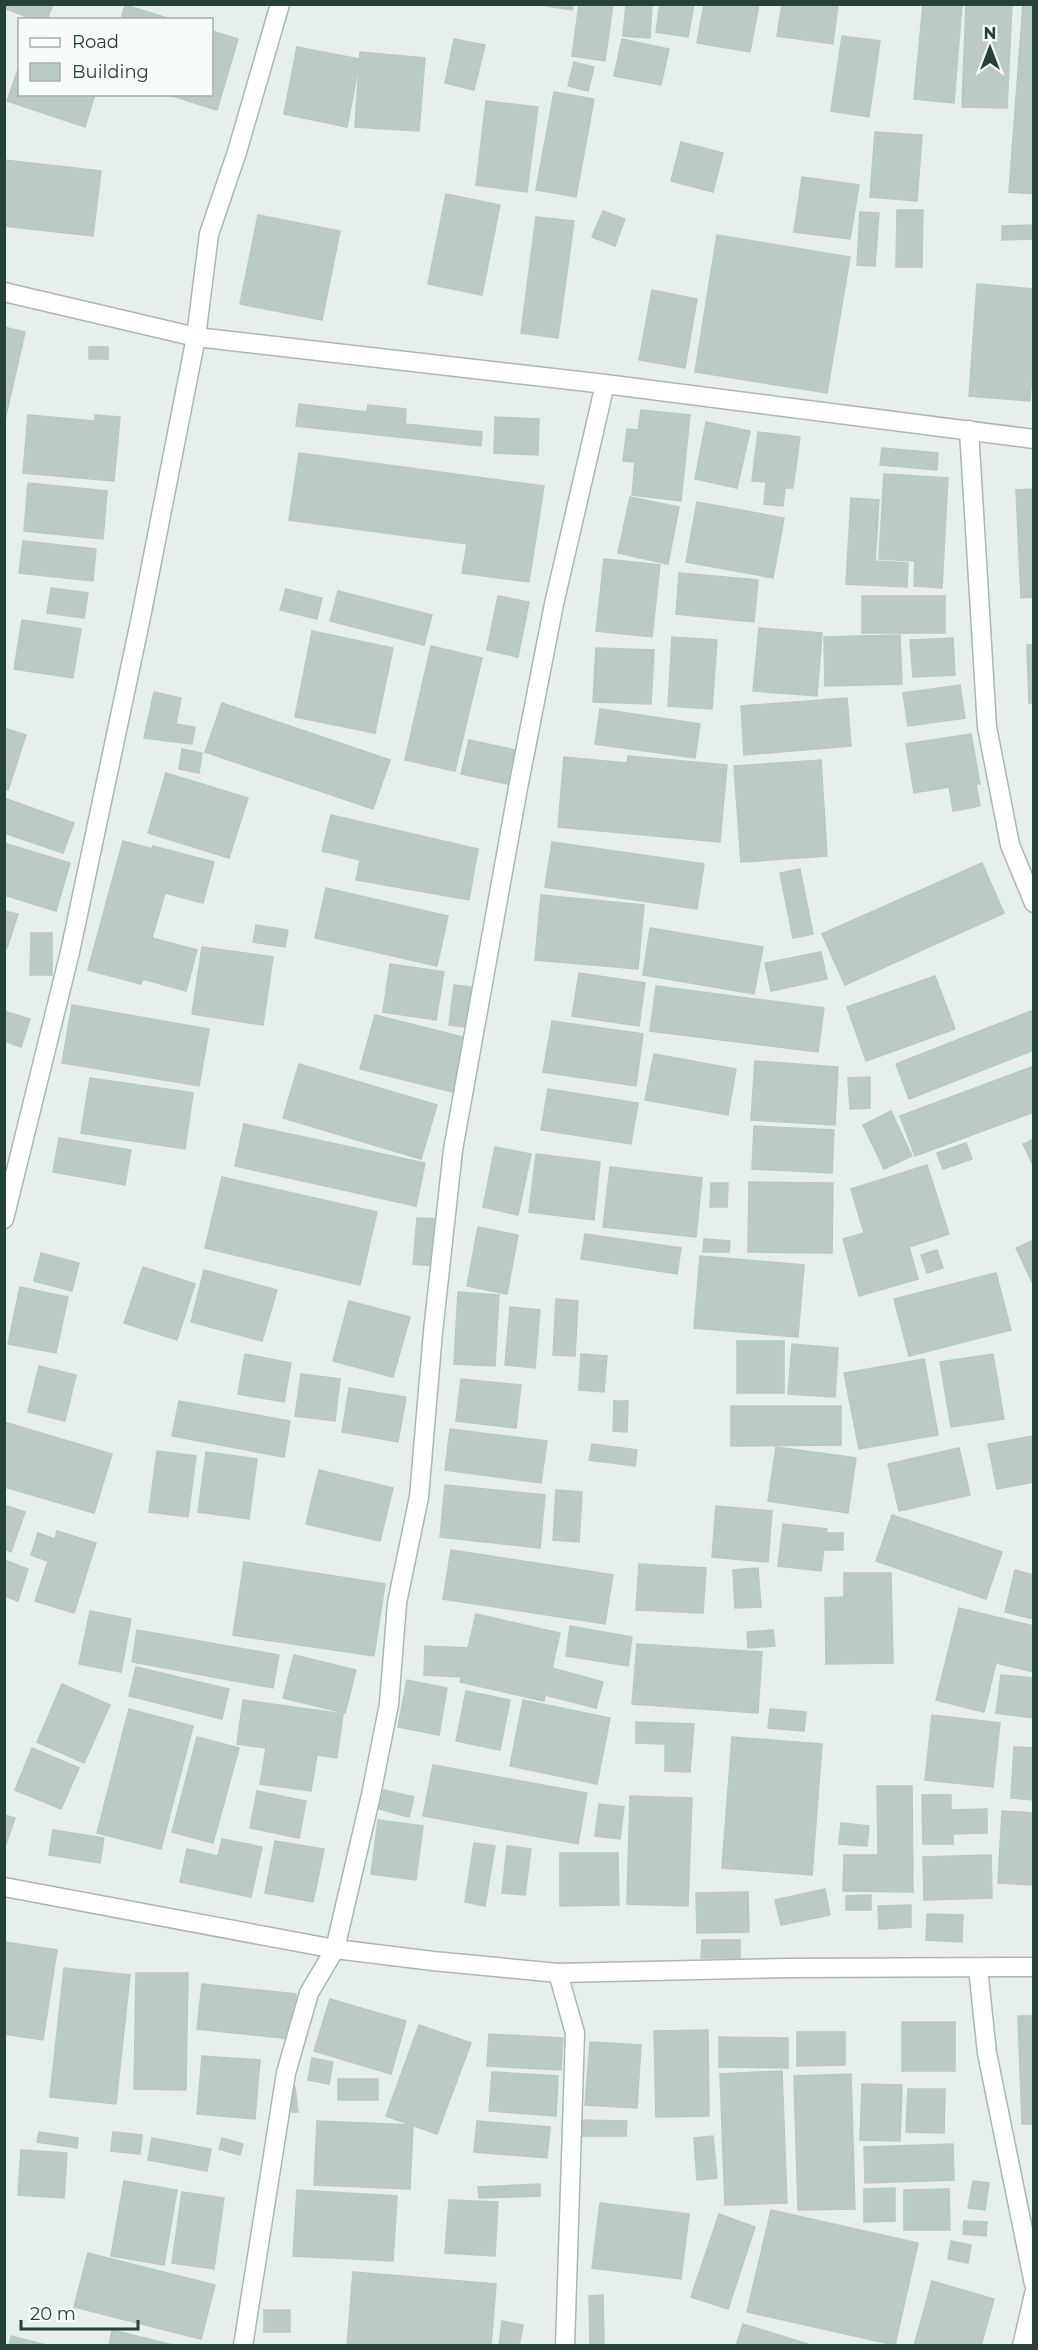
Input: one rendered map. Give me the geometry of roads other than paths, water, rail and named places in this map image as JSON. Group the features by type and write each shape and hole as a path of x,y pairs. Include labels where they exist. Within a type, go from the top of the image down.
{"street":[{"path":"4,1219 70,952 141,616 196,337 209,234 237,152 280,4"},
{"path":"4,292 196,337 605,384 1034,439"},
{"path":"243,2346 286,2073 309,1993 335,1949 371,1795 389,1704 397,1603 419,1497 433,1332 453,1150 518,788 554,604 605,384"},
{"path":"969,430 987,727 1010,845 1034,903"},
{"path":"4,1887 335,1949 433,1961 558,1972 1034,1967"},
{"path":"978,1968 987,2053 1034,2284"},
{"path":"558,1972 575,2032 565,2346"},
{"path":"1022,2346 1034,2294"}]}
